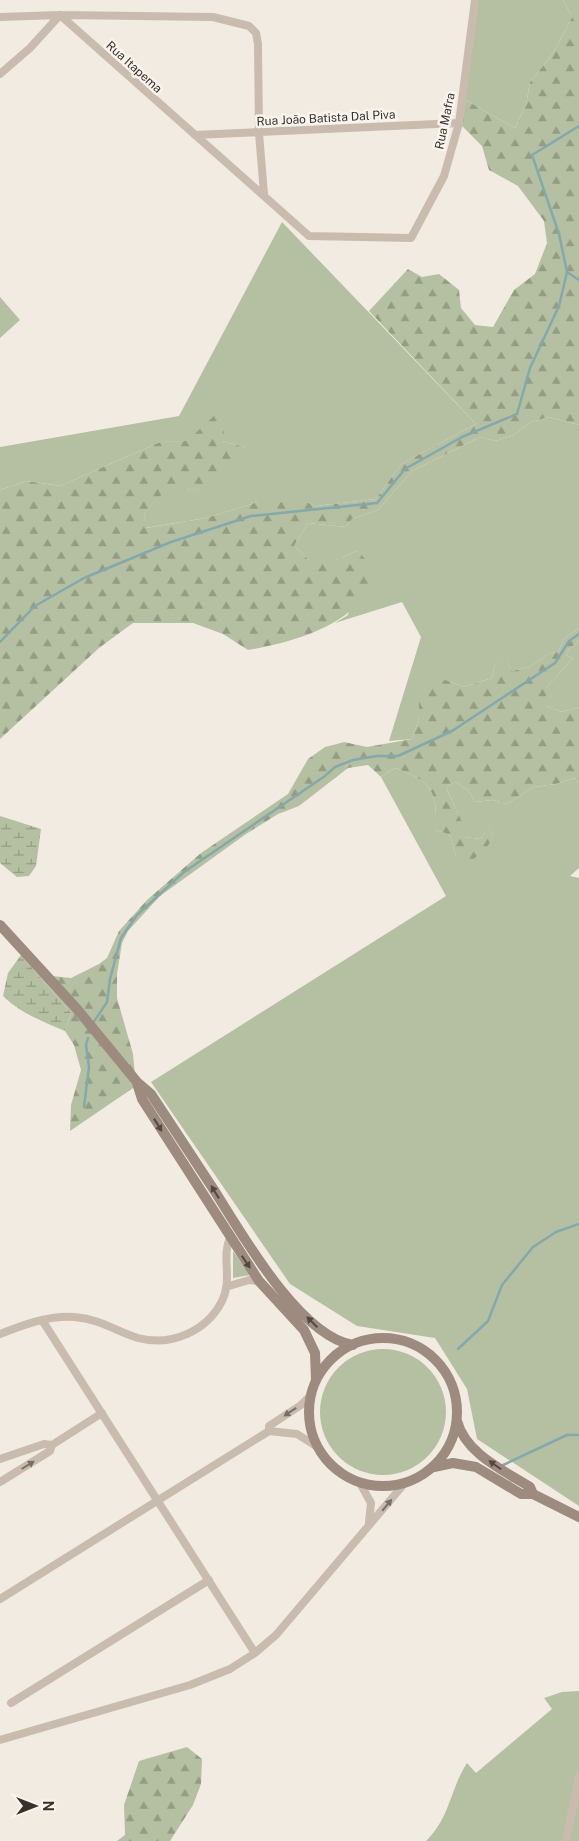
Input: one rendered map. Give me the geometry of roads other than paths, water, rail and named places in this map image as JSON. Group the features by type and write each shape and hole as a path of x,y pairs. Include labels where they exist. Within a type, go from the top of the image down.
{"street":[{"name":"Rua Mafra","path":"309,236 411,238 444,176 459,123 475,0"},
{"path":"0,74 30,48 60,15"},
{"path":"0,17 60,15 213,17 249,26 256,33 258,44 259,133 264,194"},
{"name":"Rua Itapema","path":"60,15 194,135 264,194 309,236"},
{"name":"Rua João Batista Dal Piva","path":"194,135 459,123"},
{"path":"0,926 77,1009 136,1082 151,1094 265,1270 322,1332 342,1343 353,1345 385,1338 407,1342 426,1352 448,1377 456,1398 457,1420 460,1431 478,1453 530,1487 533,1494"},
{"path":"136,1082 142,1099 259,1281 299,1324 309,1338 316,1361 316,1384"},
{"path":"0,1334 42,1320 63,1316 86,1318 108,1324 140,1338 168,1340 185,1335 209,1319 221,1304 228,1286 230,1238"},
{"path":"228,1286 249,1280 259,1281"},
{"path":"42,1320 255,1653"},
{"path":"319,1448 311,1427 312,1394 327,1365 353,1345"},
{"path":"0,1599 269,1430 269,1426 301,1405 312,1394"},
{"path":"0,1482 50,1451 52,1445 102,1413"},
{"path":"432,1468 451,1441 457,1420"},
{"path":"269,1430 297,1434 319,1448 340,1473 360,1483 382,1486 404,1484"},
{"path":"0,1459 44,1444 52,1445"},
{"path":"369,1522 374,1521 404,1484 432,1468 446,1464 467,1465 483,1471 521,1494 533,1494 579,1517"},
{"path":"0,1740 190,1685 230,1669 255,1653 276,1635 369,1522 371,1503 360,1483"},
{"path":"11,1703 209,1580"},
{"path":"566,1841 579,1776"}],"waterway":[{"path":"579,126 532,155 559,234 567,272 579,280"},
{"path":"0,642 35,606 84,578 171,542 251,516 377,503 405,469 462,437 517,414 530,368 559,306 567,272"},
{"path":"93,1023 107,1002 110,979 121,938 137,915 184,872 325,776 335,767 353,760 377,756 398,756 452,731 555,663 569,641 579,634"},
{"path":"84,1107 89,1067 86,1045 88,1038"},
{"path":"458,1349 488,1321 502,1285 533,1247 556,1232 579,1224"},
{"path":"501,1466 567,1435 579,1435"}]}
